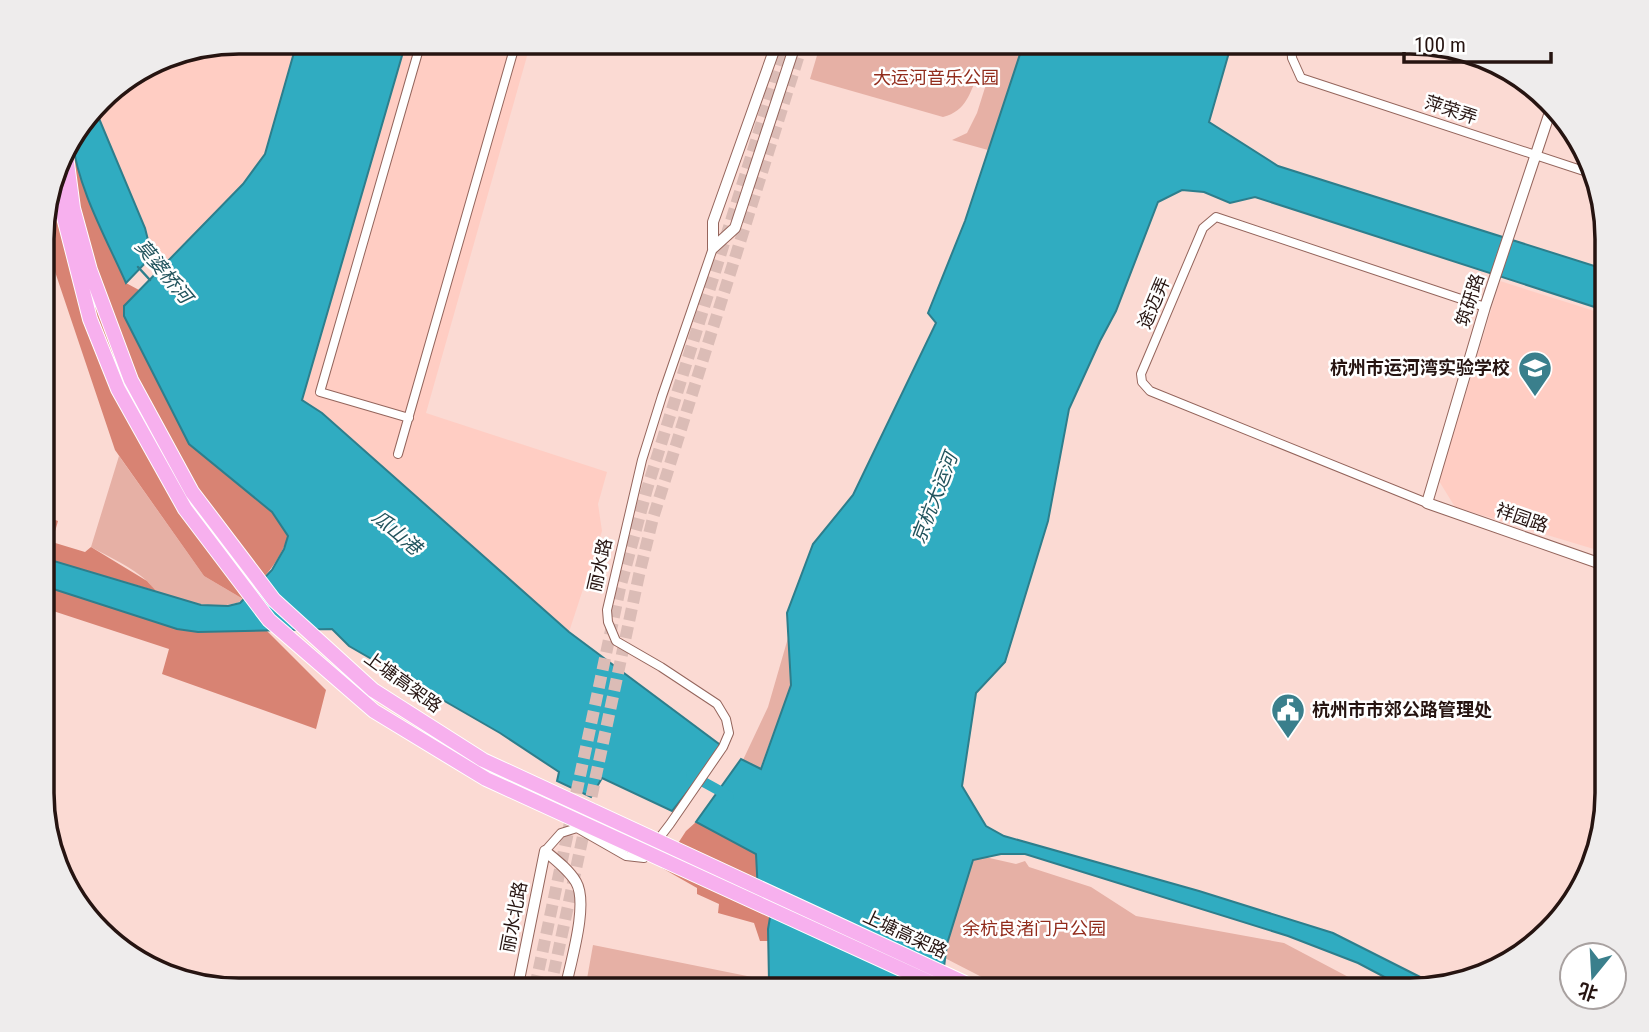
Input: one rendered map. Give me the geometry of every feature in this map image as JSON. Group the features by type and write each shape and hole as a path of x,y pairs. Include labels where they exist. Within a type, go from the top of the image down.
{"highway":[{"name":"上塘高架路","path":"68,169 73,208 90,270 131,380 192,492 274,600 373,690 483,760 953,977"},
{"name":"上塘高架路","path":"59,199 90,319 118,389 185,509 269,620 374,711 486,779 920,977"}],"street":[{"path":"408,418 320,392 418,54"},
{"path":"398,454 513,54"},
{"name":"丽水路","path":"545,851 561,833 577,828 626,856 644,858 723,747 729,733 726,719 717,704 616,641 608,622 607,610 642,460 713,248 713,222 773,54"},
{"name":"丽水路","path":"713,248 735,229 792,54"},
{"name":"萍荣弄","path":"1292,54 1301,78 1582,170"},
{"name":"筑研路","path":"1427,503 1485,307 1549,117"},
{"name":"途迈弄","path":"1427,503 1150,391 1142,382 1141,374 1203,228 1216,217 1485,307"},
{"name":"祥园路","path":"1427,503 1594,562"},
{"path":"545,851 577,883 581,905 567,978"},
{"name":"丽水北路","path":"519,978 545,851"}],"shaded area":[{"path":"294,54 265,154 243,184 163,266 152,256 145,228 100,117 127,92 157,73 180,64 215,56"},
{"name":"瓜山港","path":"403,54 528,54 426,413 607,472 598,504 602,531 569,632 322,413 302,400"},
{"path":"75,156 85,189 126,283 139,290 124,306 189,443 272,512 288,536 276,562 243,599 204,576 115,450 54,269 56,215 64,180"},
{"name":"杭州市运河湾实验学校","path":"1500,281 1594,311 1594,549 1455,507 1439,481"},
{"path":"54,519 58,521 54,535"},
{"path":"54,543 85,552 91,547 147,581 156,591 54,561"},
{"path":"54,589 177,629 198,632 266,630 326,690 316,729 162,674 169,649 54,611"},
{"path":"696,822 756,853 758,893 773,900 768,941 760,941 754,923 718,913 719,904 697,894 697,888 662,868 686,831"}],"green space":[{"name":"大运河音乐公园","path":"817,54 1020,54 988,150 952,140 967,133 977,113 989,75 979,72 963,105 943,117 810,79"},
{"path":"119,456 204,576 243,599 226,605 213,605 172,598 154,590 134,571 91,547"},
{"path":"788,638 791,685 760,769 743,760 768,707"},
{"name":"余杭良渚门户公园","path":"950,855 985,857 1016,864 1025,861 1029,867 1091,887 1136,916 1284,943 1349,977 982,977 937,954"},
{"path":"593,945 755,978 587,978"}],"water":[{"path":"294,54 403,54 302,400 322,413 569,632 723,747 672,811 602,778 591,797 557,781 559,772 500,733 349,646 332,629 198,632 177,629 54,589 54,561 201,605 228,606 240,603 272,570 284,549 288,536 272,512 189,444 124,316 124,306 243,184 265,154"},
{"name":"京杭大运河","path":"1020,54 1229,54 1209,122 1278,166 1594,266 1594,307 1255,197 1230,203 1204,192 1182,190 1158,202 1116,311 1069,409 1048,521 1005,662 976,693 962,786 986,826 1004,836 1199,891 1333,933 1420,977 1385,977 1358,963 1288,936 1025,854 1001,854 973,860 947,944 943,977 769,978 768,929 773,900 758,893 756,854 696,822 741,759 761,769 791,685 787,613 813,544 853,495 936,323 928,313 965,221"},
{"path":"99,118 145,228 152,256 126,283 94,213 75,158 85,136"}],"waterway":[{"name":"莫婆桥河","path":"138,267 150,280"},
{"name":"瓜山港","path":"691,775 729,796"}],"tunnel":[{"path":"537,978 620,588 647,489 783,54"},
{"path":"553,978 653,518 799,54"}],"place":[{"name":"杭州市运河湾实验学校","path":"1535,398"},
{"name":"杭州市市郊公路管理处","path":"1288,740"}]}
